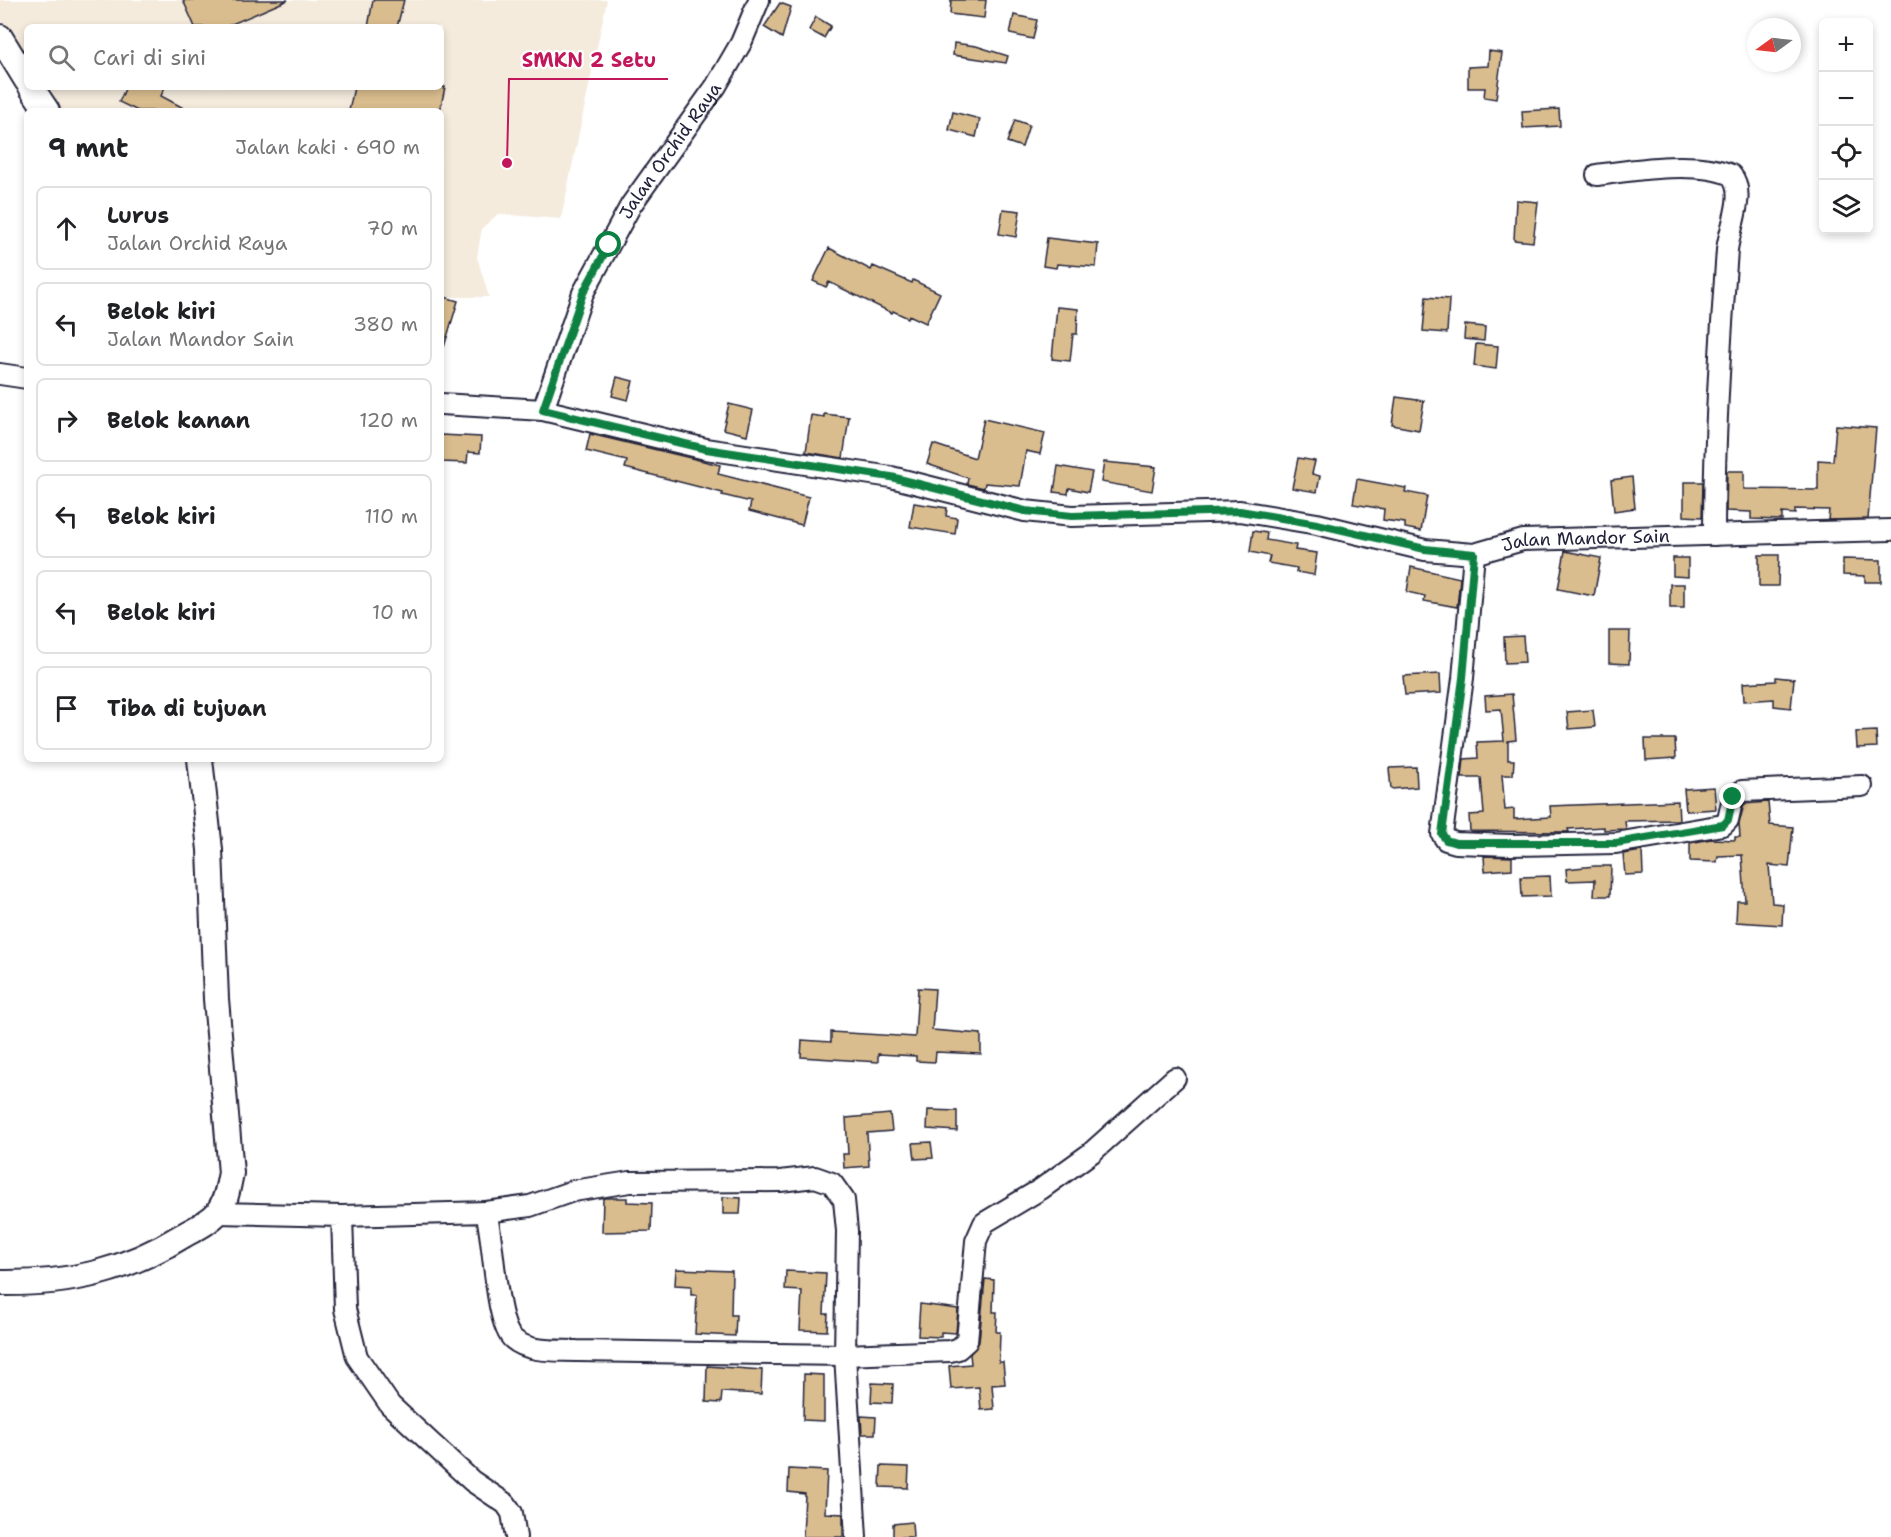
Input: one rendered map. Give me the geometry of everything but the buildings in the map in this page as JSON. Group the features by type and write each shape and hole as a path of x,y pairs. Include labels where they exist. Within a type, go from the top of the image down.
{"street":[{"name":"Jalan Orchid Raya","path":"543,410 588,283 631,205 716,86 741,43 759,0"},
{"path":"0,37 24,76"},
{"path":"33,90 45,108"},
{"path":"1597,176 1667,168 1705,169 1731,175 1737,184 1738,195 1728,242 1714,435 1714,536"},
{"path":"0,375 24,378"},
{"path":"444,404 543,410"},
{"name":"Jalan Mandor Sain","path":"543,410 706,449 891,477 1025,511 1072,516 1240,511 1317,524 1425,549 1474,554 1524,540 1891,530"},
{"path":"1474,554 1463,678 1442,834 1446,840 1456,843 1511,845 1616,843 1723,825 1728,820 1733,797 1742,791 1862,786"},
{"path":"0,1283 41,1284 93,1275 124,1266 167,1245 218,1213 226,1197 231,1173 216,999 209,844 200,762"},
{"path":"486,1212 502,1316 512,1339 524,1346 545,1350 576,1351 845,1355 950,1351 967,1341 976,1241 984,1222 1041,1189 1091,1153 1175,1078"},
{"path":"218,1213 342,1216 486,1212 530,1206 573,1191 630,1182 823,1179 832,1183 844,1200 847,1231 845,1355 856,1537"},
{"path":"342,1216 345,1309 357,1357 390,1405 472,1481 506,1504 512,1513 516,1537"}],"shaded area":[{"path":"0,0 607,0 561,219 498,214 482,228 477,257 489,297 444,297 444,108 56,108 41,90 444,90 444,24 24,24 24,65 0,18"}],"place":[{"name":"SMKN 2 Setu","path":"507,163"}],"route":[{"path":"609,245 583,293 543,410 706,449 891,477 1025,511 1072,516 1240,511 1317,524 1425,549 1474,554 1463,678 1442,834 1446,840 1456,843 1566,845 1652,839 1723,825 1730,815 1733,797"}]}
